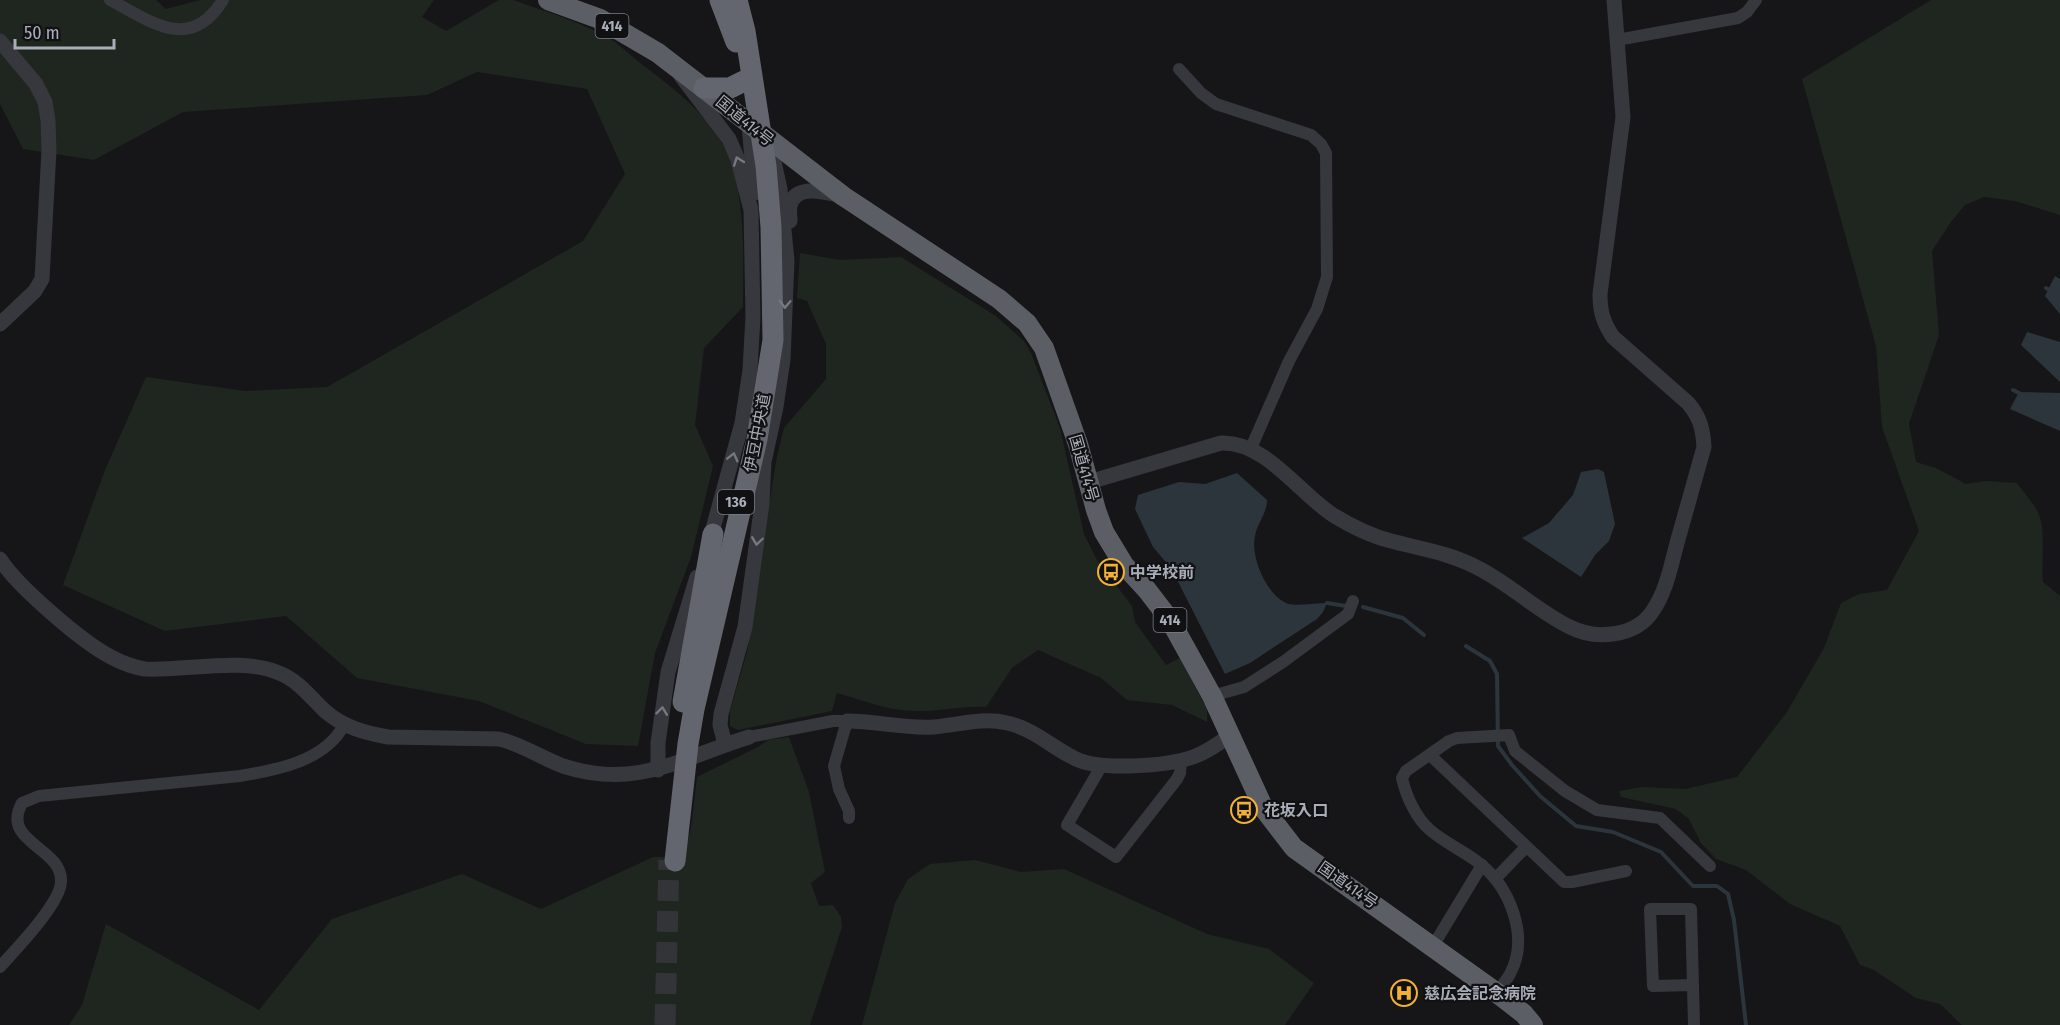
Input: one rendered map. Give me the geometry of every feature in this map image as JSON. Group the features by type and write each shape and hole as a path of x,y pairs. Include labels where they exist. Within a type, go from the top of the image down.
{"highway":[{"name":"国道414号","path":"548,0 600,19 630,35 671,62 843,196 999,299 1027,324 1044,348 1078,444 1104,532 1124,566 1147,590 1170,620 1212,696 1264,809 1294,848 1497,993 1524,1014 1533,1025"},
{"path":"720,0 738,48 749,125"},
{"name":"伊豆中央道","path":"672,861 684,741 755,421 766,334 770,257 747,90 728,0"},
{"name":"伊豆中央道","path":"684,741 709,646 757,439 773,340 766,166 746,41 737,0"},
{"path":"750,0 752,55 770,141"},
{"path":"704,88 730,88 744,81"},
{"path":"709,646 729,588 764,462"},
{"path":"684,741 683,702 713,534"}],"street":[{"path":"110,0 159,25 177,31 198,25 215,13 223,0"},
{"path":"1089,482 1221,443 1234,442 1251,448 1332,514 1389,541 1458,558 1481,570 1569,627 1590,635 1615,634 1635,627 1652,613 1667,579 1704,447 1703,430 1697,414 1688,403 1613,337 1604,323 1600,310 1600,294 1623,117 1614,0"},
{"path":"1617,40 1738,18 1747,12 1756,0"},
{"path":"0,41 36,84 45,102 49,150 42,279 35,291 0,324"},
{"path":"671,62 729,139 738,160 751,210 770,257 783,360 764,462 762,504 746,617 720,725 725,744"},
{"path":"1179,69 1201,93 1216,104 1311,135 1322,144 1326,153 1327,277 1322,297 1289,361 1251,448"},
{"path":"749,125 756,223 770,257"},
{"path":"658,770 658,743 668,672 713,534 741,423 750,370 753,317 770,257 780,189 770,141"},
{"path":"770,257 790,227 790,205 793,200 804,192 813,190 843,196"},
{"path":"2,565 28,591 87,642 110,657 130,666 145,669 244,666 265,668 280,673 297,683 327,713 344,725 362,732 388,737 500,739 512,742 562,765 581,770 616,774 658,770 749,737 833,721 914,727 986,722 1008,723 1031,733 1077,760 1119,766 1181,760 1208,750 1229,736"},
{"path":"1212,696 1244,687 1283,662 1348,615 1353,601"},
{"path":"848,721 834,766 835,776 849,811 849,818"},
{"path":"0,967 55,900 62,883 58,867 53,860 26,842 18,832 15,823 16,815 22,803 39,796 262,772 324,749 338,737 344,725"},
{"path":"1497,993 1510,974 1514,962 1517,942 1514,912 1495,879 1482,865 1429,830 1416,812 1402,778 1406,771 1449,741 1457,738 1509,735 1515,752 1565,791 1597,810 1660,818 1710,866"},
{"path":"1430,755 1564,882 1626,871"},
{"path":"1102,765 1067,825 1116,857 1177,779 1181,760"},
{"path":"1495,879 1526,847"},
{"path":"1433,946 1482,865"},
{"path":"1693,985 1653,986 1650,909 1691,909 1693,985 1694,1025"}],"shaded area":[{"path":"0,0 156,0 166,9 200,0 434,0 422,17 446,31 499,0 513,0 573,21 611,39 681,95 706,120 725,149 732,166 740,201 743,236 743,307 704,348 695,425 713,466 691,557 655,653 638,746 586,744 479,701 357,678 286,616 165,631 63,585 105,470 146,377 245,391 327,387 583,241 625,174 587,89 477,72 427,95 183,112 94,160 23,149 0,104"},
{"path":"1931,0 2060,0 2060,215 2015,201 1984,197 1965,205 1951,222 1932,251 1939,335 1909,424 1916,462 1936,468 1966,484 1985,481 2017,483 2035,507 2041,522 2043,582 2060,596 2060,1025 1962,1025 1940,1004 1916,998 1872,969 1860,965 1840,926 1790,904 1746,870 1716,859 1701,843 1689,819 1676,809 1621,797 1619,791 1642,787 1685,789 1737,777 1787,712 1824,648 1841,603 1859,594 1887,590 1919,531 1882,427 1876,346 1802,79"},
{"path":"800,253 840,260 901,257 996,316 1024,341 1031,353 1060,428 1084,534 1097,560 1132,606 1135,622 1166,665 1180,658 1207,709 1207,722 1172,705 1127,700 1101,678 1038,650 1012,668 986,707 905,711 837,693 832,711 738,730 730,726 730,711 747,652 776,461 784,428 826,379 826,344 807,301 797,298"},
{"path":"2055,276 2060,279 2060,314 2045,296"},
{"path":"2027,332 2060,342 2060,382 2021,345"},
{"path":"2019,392 2060,393 2060,431 2010,409"},
{"path":"1598,469 1604,472 1615,524 1609,541 1595,555 1581,577 1522,538 1549,523 1573,495 1581,472"},
{"path":"1237,473 1267,500 1256,531 1254,545 1258,565 1267,585 1281,600 1289,604 1327,603 1317,619 1250,663 1225,674 1171,568 1153,547 1135,509 1138,495 1179,482 1205,484"},
{"path":"789,737 809,792 825,872 811,883 819,906 833,905 841,917 842,927 810,1025 69,1025 82,1005 106,924 259,1010 332,919 462,874 541,909 653,857 683,857 691,828 697,777 768,740"},
{"path":"975,860 1021,872 1064,869 1207,934 1269,949 1314,983 1285,1025 862,1025 895,903 908,879 930,864"}],"waterway":[{"path":"2046,288 2060,296"},
{"path":"2013,390 2023,395"},
{"path":"1327,603 1346,606"},
{"path":"1363,607 1403,618 1424,635"},
{"path":"1466,646 1490,661 1497,674 1498,746 1540,796 1576,826 1613,832 1661,852 1693,886 1717,886 1728,894 1734,920 1746,1025"}],"tunnel":[{"path":"665,1025 669,860"}],"place":[{"name":"中学校前","path":"1111,572"},
{"name":"花坂入口","path":"1244,810"},
{"name":"慈広会記念病院","path":"1404,993"}]}
